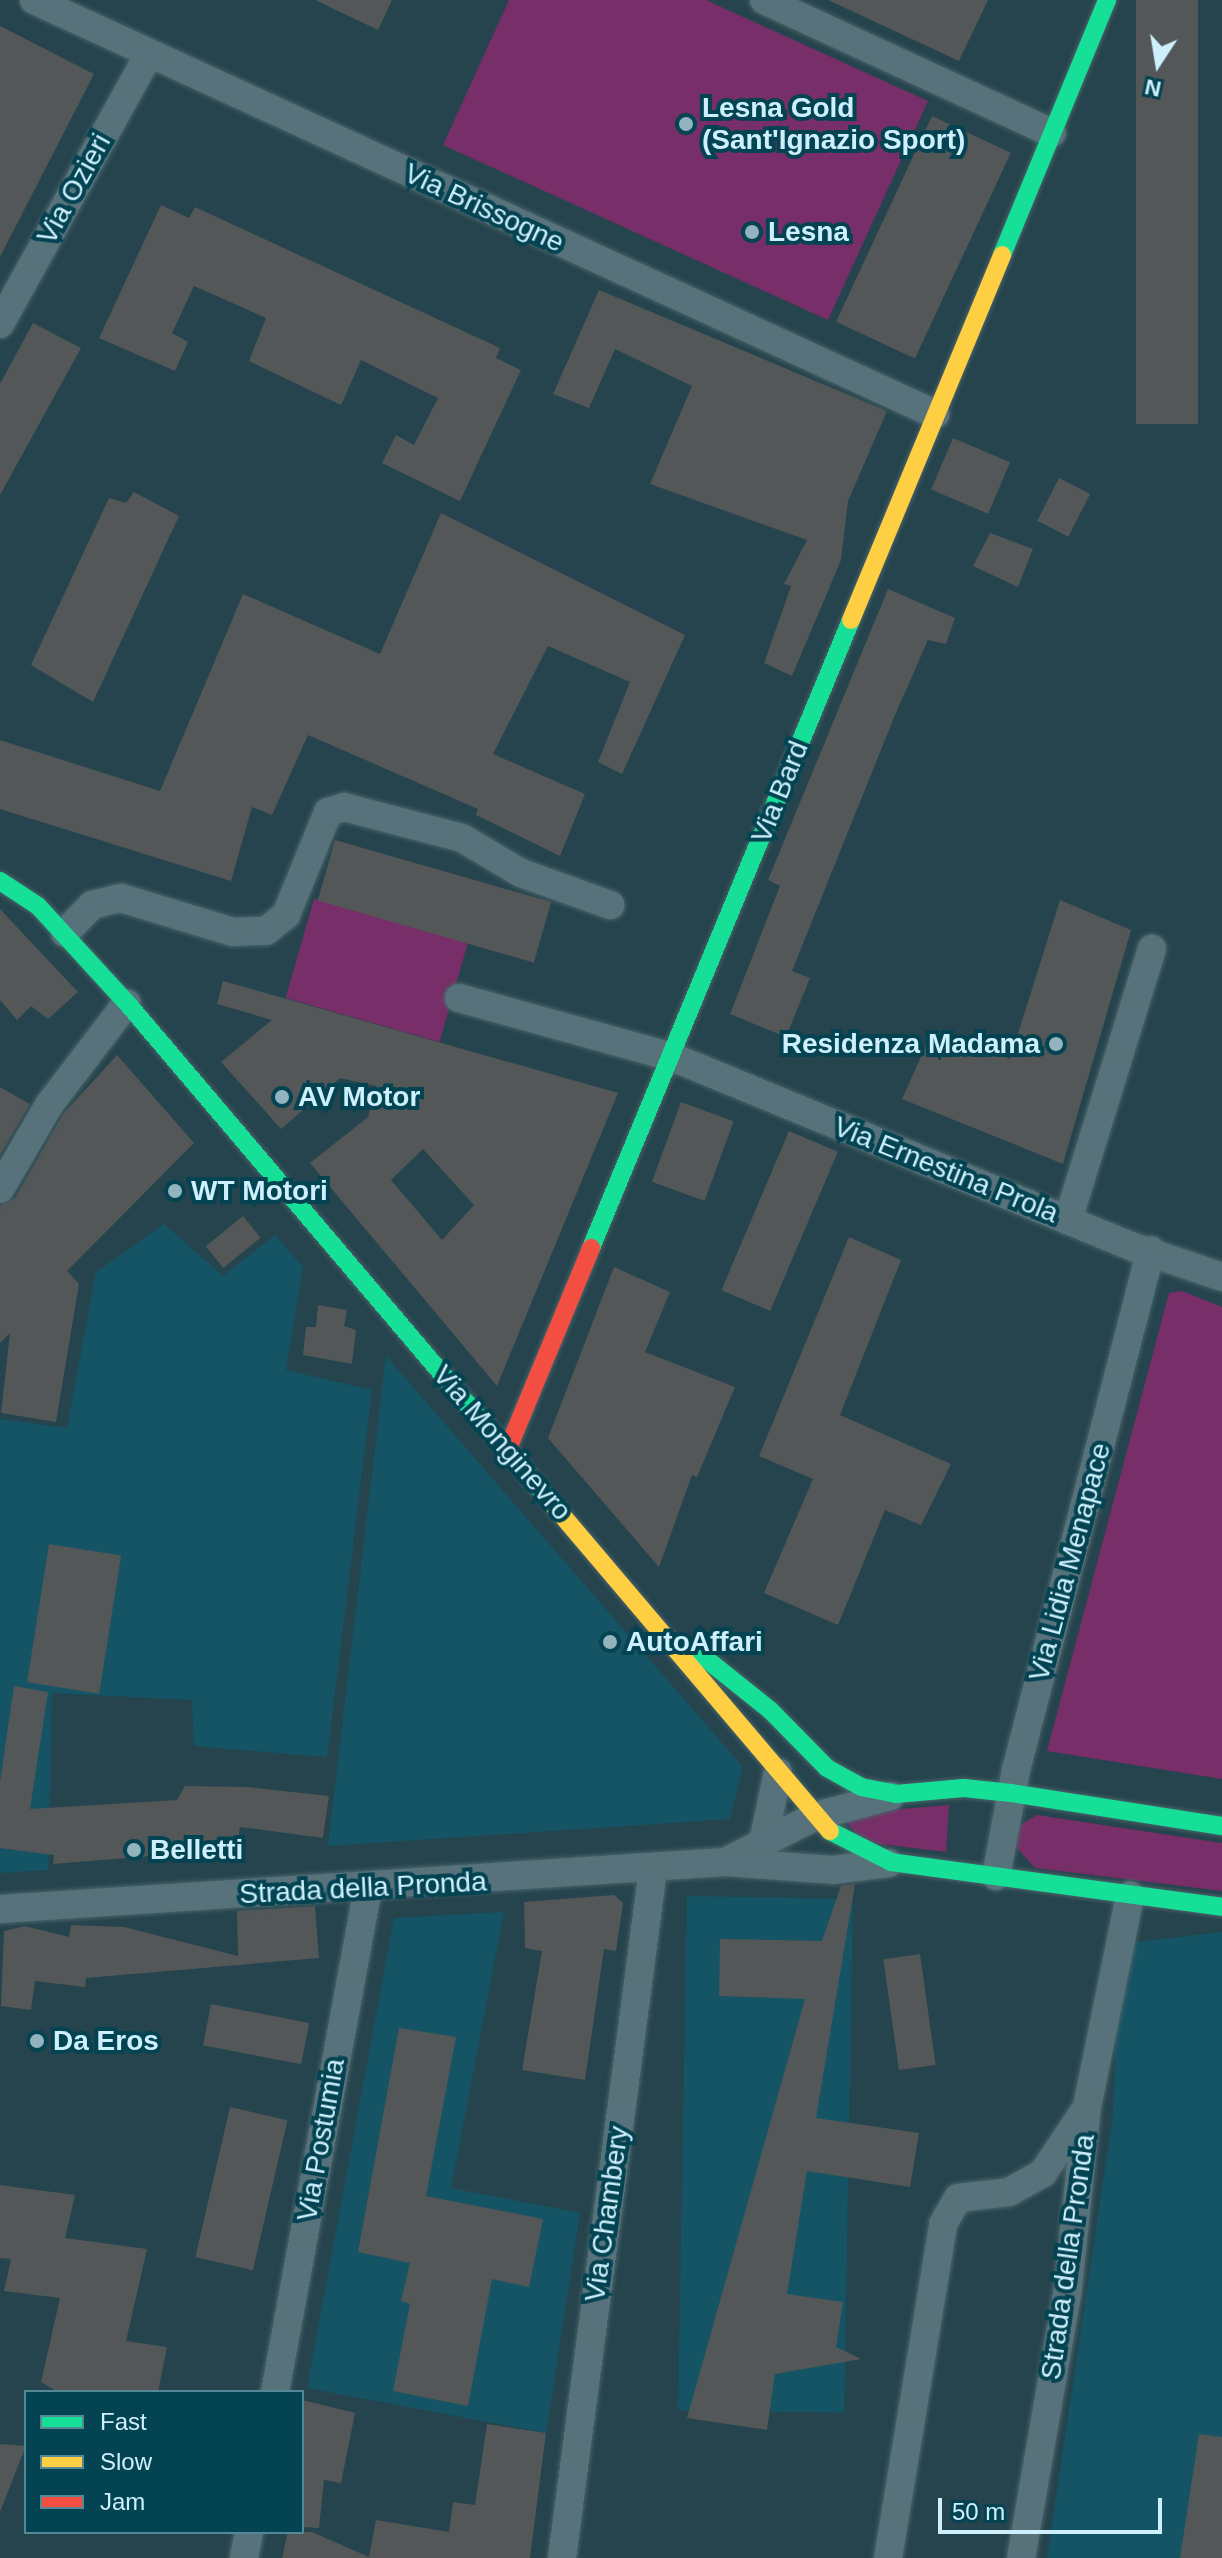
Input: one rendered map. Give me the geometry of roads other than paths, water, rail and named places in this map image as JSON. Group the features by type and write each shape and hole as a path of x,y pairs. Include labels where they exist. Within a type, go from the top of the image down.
{"street":[{"name":"Via Brissogne","path":"34,0 935,414"},
{"path":"764,0 1052,133"},
{"name":"Via Bard","path":"507,1451 1107,0"},
{"name":"Via Ozieri","path":"0,324 149,54"},
{"path":"65,933 92,905 121,898 233,932 266,931 286,915 328,812 344,807 462,838 521,873 610,905"},
{"name":"Via Monginevro","path":"0,881 65,933 127,1003 651,1616 837,1840 891,1862"},
{"path":"1068,1220 1152,949"},
{"name":"Via Ernestina Prola","path":"459,998 672,1057 1068,1220 1222,1277"},
{"path":"0,1189 49,1105 127,1003"},
{"name":"Via Lidia Menapace","path":"996,1876 1011,1793 1151,1250"},
{"path":"651,1616 770,1710 838,1776 896,1794 964,1788 1222,1826"},
{"path":"764,1838 778,1772"},
{"name":"Strada della Pronda","path":"725,1862 764,1838 816,1816 896,1794"},
{"name":"Strada della Pronda","path":"0,1909 653,1870 725,1862 833,1870 891,1862 1222,1907"},
{"name":"Via Chambery","path":"562,2558 653,1870"},
{"name":"Via Postumia","path":"275,2390 368,1888"},
{"path":"1087,2107 1130,1895"},
{"name":"Strada della Pronda","path":"888,2558 943,2224 958,2198 1009,2192 1043,2173 1087,2107"},
{"name":"Strada della Pronda","path":"1021,2558 1068,2289 1087,2107"},
{"path":"244,2558 249,2534"}],"place":[{"name":"Lesna Gold (Sant'Ignazio Sport)","path":"686,124"},
{"name":"Lesna","path":"752,232"},
{"name":"Residenza Madama","path":"1056,1044"},
{"name":"AV Motor","path":"282,1097"},
{"name":"WT Motori","path":"175,1191"},
{"name":"AutoAffari","path":"610,1642"},
{"name":"Belletti","path":"134,1850"},
{"name":"Da Eros","path":"37,2041"}]}
